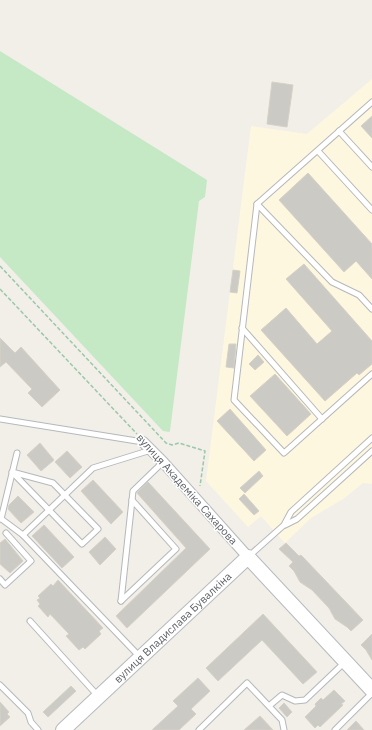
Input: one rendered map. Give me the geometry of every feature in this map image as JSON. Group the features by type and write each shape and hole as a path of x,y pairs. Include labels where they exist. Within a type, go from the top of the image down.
{"street":[{"name":"вулиця Академіка Сахарова","path":"143,442 163,462 372,692"},
{"name":"вулиця Владислава Бувалкіна","path":"63,730 248,557"}],"lane":[{"path":"372,102 257,204 234,400 284,453 372,374"},
{"path":"340,131 372,166"},
{"path":"318,151 372,210"},
{"path":"257,204 332,282 359,296 372,309"},
{"path":"242,328 322,418"},
{"path":"0,419 143,442"},
{"name":"вулиця Владислава Бувалкіна","path":"284,525 291,512 372,438"},
{"path":"22,535 93,468 151,450"},
{"name":"вулиця Владислава Бувалкіна","path":"248,557 284,525 297,519 372,451"},
{"path":"16,454 1,519 22,535 140,658"},
{"path":"132,500 176,549 121,601 124,570 133,491 163,462"},
{"path":"12,472 54,483 98,529 82,544 12,472"},
{"path":"0,579 5,585 31,561 6,533"},
{"path":"30,621 98,697"},
{"path":"269,706 282,695 296,701 305,700 345,662"},
{"path":"199,730 247,683 282,720 284,730"},
{"path":"0,685 28,713 31,722 38,730"},
{"path":"335,730 372,692"}],"path":[{"path":"0,266 166,443 172,445 180,443 205,451 200,486"},
{"name":"вулиця Академіка Сахарова","path":"0,289 143,442"}],"shaded area":[{"path":"372,79 372,484 363,483 343,499 311,518 285,543 261,516 248,527 206,481 251,126 307,134"}],"green space":[{"path":"0,51 207,180 205,197 199,201 169,432 163,431 0,257"}],"building":[{"path":"272,82 293,85 287,127 267,124"},
{"path":"372,116 372,138 361,126"},
{"path":"308,173 372,244 372,279 356,261 344,272 279,200"},
{"path":"304,264 372,341 372,364 359,375 357,373 325,401 261,330 286,308 317,344 332,331 286,279"},
{"path":"233,270 240,271 237,293 230,292"},
{"path":"0,338 15,353 21,347 60,390 42,407 28,393 32,389 6,362 0,367"},
{"path":"229,344 236,344 234,368 226,367"},
{"path":"258,355 264,362 255,370 249,364"},
{"path":"275,374 311,414 287,436 250,396"},
{"path":"230,409 266,450 254,461 217,421"},
{"path":"40,443 54,460 41,471 27,455"},
{"path":"67,451 82,467 70,478 55,462"},
{"path":"259,471 263,476 245,493 240,488"},
{"path":"93,480 123,512 111,524 81,491"},
{"path":"148,482 210,549 127,628 116,616 186,548 137,493"},
{"path":"244,494 259,511 254,515 239,499"},
{"path":"18,496 34,512 21,523 8,509 9,505"},
{"path":"44,525 74,557 62,568 32,536"},
{"path":"105,537 116,549 100,565 89,552"},
{"path":"5,539 23,561 10,573 0,564 0,543"},
{"path":"286,543 299,556 301,555 363,620 351,631 335,619 329,608 312,590 300,582 294,571 289,566 293,562 279,549"},
{"path":"58,580 103,628 99,631 101,634 85,649 83,647 79,650 66,636 69,634 50,614 48,617 38,606 40,604 37,600 40,598 38,596 51,584 53,586"},
{"path":"263,614 317,672 303,684 262,640 218,681 206,668"},
{"path":"372,634 372,660 361,645"},
{"path":"198,678 210,691 191,709 196,714 179,730 152,730 178,706 173,701"},
{"path":"71,686 76,691 48,717 43,712"},
{"path":"334,690 345,701 341,704 343,705 320,727 318,725 315,728 305,717 316,706 315,704 321,698 323,700"},
{"path":"0,702 9,712 7,714 10,717 0,726"},
{"path":"284,703 292,712 287,717 279,708"},
{"path":"260,716 273,730 244,730"},
{"path":"356,721 364,730 347,730"}]}
